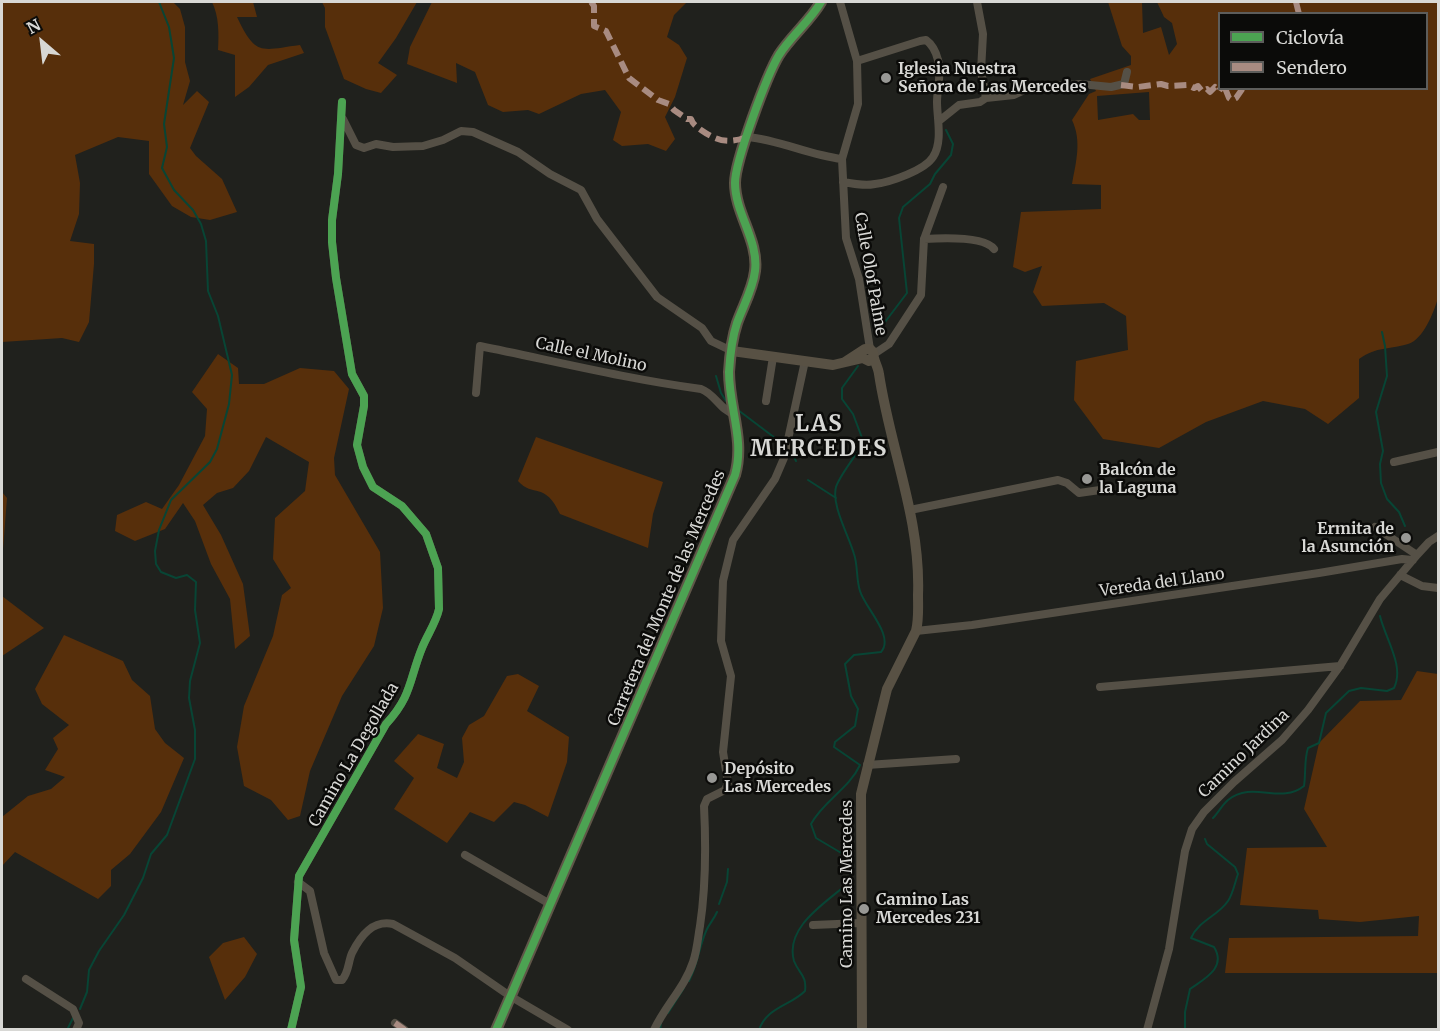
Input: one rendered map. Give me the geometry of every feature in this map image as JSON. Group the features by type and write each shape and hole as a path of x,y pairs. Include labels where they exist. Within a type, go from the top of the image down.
{"main road":[{"name":"Carretera del Monte de las Mercedes","path":"496,1029 735,475 739,451 729,373 737,324 755,274 754,252 737,199 735,183 739,161 771,71 780,54 821,2"},
{"path":"732,351 833,365 868,354"},
{"name":"Camino Las Mercedes","path":"862,1029 860,808 867,765 887,689 916,631 919,575 910,510 880,390 878,369 868,354"}],"street":[{"name":"Calle Olof Palme","path":"840,2 857,61 858,104 842,159 846,238 859,279 868,354"},
{"path":"977,2 983,34 981,71 986,98"},
{"path":"843,182 878,184 919,169 934,156 939,121 937,102 939,62 932,44 926,40 920,41 857,61"},
{"path":"939,121 959,105 980,102 986,98 1014,95 1029,88 1080,84 1117,86 1124,84 1127,72"},
{"name":"Camino La Degollada","path":"298,882 299,876 386,724 407,695 421,649 439,609 438,568 426,534 402,506 373,487 363,466 357,445 364,396 352,374 332,242 339,136 343,118 342,102"},
{"path":"343,118 356,145 364,148 376,144 393,147 423,146 461,131 472,132 518,152 550,174 581,190 597,219 657,297 702,328 711,341 732,351"},
{"path":"747,137 770,139 822,157 842,159"},
{"path":"868,354 889,344 921,295 924,239 943,187"},
{"path":"924,239 970,240 987,244 994,249"},
{"name":"Calle el Molino","path":"476,393 480,346 574,364 643,381 701,389 706,391 727,412 734,414"},
{"path":"766,401 773,357"},
{"path":"654,1029 662,1011 674,998 693,963 703,905 706,855 704,806 707,800 725,790 729,783 723,752 731,676 722,641 723,581 733,540 775,479 784,458 805,361"},
{"path":"1395,462 1438,452"},
{"path":"910,510 1058,480 1067,483 1079,493 1100,490"},
{"path":"1375,527 1415,557"},
{"name":"Camino Jardina","path":"1147,1029 1169,949 1185,851 1192,829 1204,812 1226,789 1282,740 1308,710 1340,666 1380,599 1415,557 1438,536"},
{"name":"Vereda del Llano","path":"916,631 972,626 1415,557"},
{"path":"1400,575 1422,586 1438,588"},
{"path":"1100,687 1340,666"},
{"path":"867,765 956,759"},
{"path":"465,855 550,904"},
{"path":"298,882 310,891 324,953 336,980 342,980 346,976 352,953 367,931 375,924 383,922 393,924 455,958 510,996 568,1029"},
{"path":"291,1029 301,987 294,940 298,882"},
{"path":"813,925 861,922"},
{"path":"26,979 73,1009 79,1023 76,1029"},
{"path":"395,1023 405,1029"}],"shaded area":[{"path":"2,2 173,2 180,9 185,27 185,62 190,81 183,105 197,91 209,102 190,148 222,179 237,212 210,220 191,217 172,206 149,174 149,141 118,137 75,155 80,183 79,214 70,241 94,244 89,322 79,342 62,338 2,342"},
{"path":"212,2 253,2 257,17 237,17 249,39 255,45 268,49 300,45 304,53 268,65 249,87 235,97 235,55 218,50 217,19"},
{"path":"322,2 417,2 378,63 397,75 381,93 344,79 325,27 325,8"},
{"path":"432,2 687,2 674,15 667,37 679,45 687,58 675,97 665,117 675,139 666,151 648,144 622,146 613,140 621,112 605,90 581,94 539,114 528,110 503,112 488,105 475,72 456,63 457,83 407,64 410,47"},
{"path":"1108,2 1142,2 1143,33 1161,27 1169,55 1177,44 1172,23 1164,17 1157,2 1438,2 1438,298 1427,325 1413,341 1401,346 1378,350 1359,359 1359,398 1328,424 1305,409 1263,401 1206,422 1159,448 1103,439 1074,400 1076,361 1128,350 1126,316 1104,303 1042,306 1033,292 1042,266 1025,272 1013,267 1021,212 1101,209 1101,185 1072,184 1077,136 1072,120 1089,94 1096,91 1090,79 1131,65 1131,56 1122,46","holes":["1149,92 1150,120 1139,120 1133,114 1098,120 1097,96"]},
{"path":"218,354 238,368 239,384 264,384 300,368 334,371 349,389 334,458 335,475 380,552 383,608 374,646 342,696 310,771 300,816 288,820 271,800 244,786 237,747 244,706 273,636 282,595 291,588 273,559 275,518 305,491 309,462 266,437 249,471 233,488 217,493 203,505 221,535 243,584 250,636 235,649 230,599 211,564 195,521 183,503 165,529 135,541 115,531 117,515 146,502 162,509 179,485 205,436 207,409 192,392"},
{"path":"536,437 663,482 653,514 648,548 560,514 549,497 523,486 518,481"},
{"path":"2,492 7,498 2,562"},
{"path":"2,596 44,628 2,656"},
{"path":"64,635 123,661 132,680 150,696 155,729 165,743 184,758 161,812 130,854 111,870 111,886 98,899 15,852 2,866 2,817 28,796 51,789 65,777 45,770 58,749 53,738 69,725 42,704 35,689"},
{"path":"1417,671 1438,674 1438,973 1225,973 1229,938 1418,936 1419,916 1360,922 1319,919 1318,910 1240,905 1247,848 1327,847 1304,809 1319,743 1360,701 1401,700"},
{"path":"518,674 539,686 527,711 569,737 567,762 548,817 514,802 494,822 470,812 447,843 394,809 414,778 394,761 418,734 444,744 437,768 457,778 464,762 462,738 469,725 484,716 507,676"},
{"path":"244,937 257,954 245,977 225,1000 209,957 223,943"}],"waterway":[{"path":"80,1009 87,992 89,970 124,915 143,878 151,854 167,835 195,759 195,730 189,698 190,681 200,643 195,610 196,582 187,575 176,578 161,572 156,564 155,551 159,530 171,500 210,462 217,449 229,404 232,375 218,316 208,291 206,241 201,224 193,210 174,190 162,168 167,147 164,124 174,58 169,27 159,2"},
{"path":"879,330 907,293 899,218 903,207 930,184 935,174 951,155 953,144 946,130"},
{"path":"1382,332 1387,376 1376,412 1383,451 1380,464 1381,483 1387,499 1399,512 1405,526"},
{"path":"759,1030 767,1016 805,991 804,978 794,961 793,948 796,937 810,916 848,883 851,876 848,857 816,838 811,824 860,765 834,747 835,742 855,726 858,709 851,696 845,664 854,655 881,652 884,645 882,630 860,591 855,558 838,511 835,494 841,477 864,443 853,414 842,399 842,388 858,366"},
{"path":"716,376 726,401"},
{"path":"738,410 783,444"},
{"path":"790,449 796,461"},
{"path":"808,480 836,498"},
{"path":"1213,818 1226,802 1237,794 1286,793 1304,786 1308,748 1319,743 1326,713 1349,691 1361,688 1387,691 1394,688 1397,679 1396,661 1380,616"},
{"path":"1185,1030 1185,1012 1190,989 1207,977 1218,961 1214,947 1191,938 1198,927 1228,901 1238,874 1235,867 1207,844 1205,839"},
{"path":"719,904 727,882 728,869"},
{"path":"689,981 704,935 717,912"},
{"path":"668,1013 684,988"},
{"path":"67,1030 73,1018"},
{"path":"660,1030 661,1023"}],"marked path":[{"path":"591,2 594,6 594,26 606,31 629,78 658,100 669,104 687,119 691,119 696,126 712,137 728,141 747,137"},
{"path":"1296,2 1298,12"},
{"path":"1121,85 1138,87 1161,84 1188,85 1194,88 1198,86 1202,91 1207,89 1210,92 1215,87 1218,90"},
{"path":"1226,90 1232,100 1242,90"},
{"path":"395,1023 405,1030"}],"cycle path":[{"path":"496,1030 735,475 738,449 730,385 730,360 735,329 755,271 754,249 736,194 736,172 752,118 774,65 784,48 821,2"},
{"path":"291,1030 301,987 294,940 299,876 386,724 401,705 439,609 438,568 426,534 402,506 373,487 363,467 357,445 364,396 352,374 332,242 342,102"}],"place":[{"name":"Iglesia Nuestra Señora de Las Mercedes","path":"886,78"},
{"name":"Balcón de la Laguna","path":"1087,479"},
{"name":"Ermita de la Asunción","path":"1406,538"},
{"name":"Depósito Las Mercedes","path":"712,778"},
{"name":"Camino Las Mercedes 231","path":"864,909"}],"district":[{"name":"LAS MERCEDES","path":"819,438"}]}
